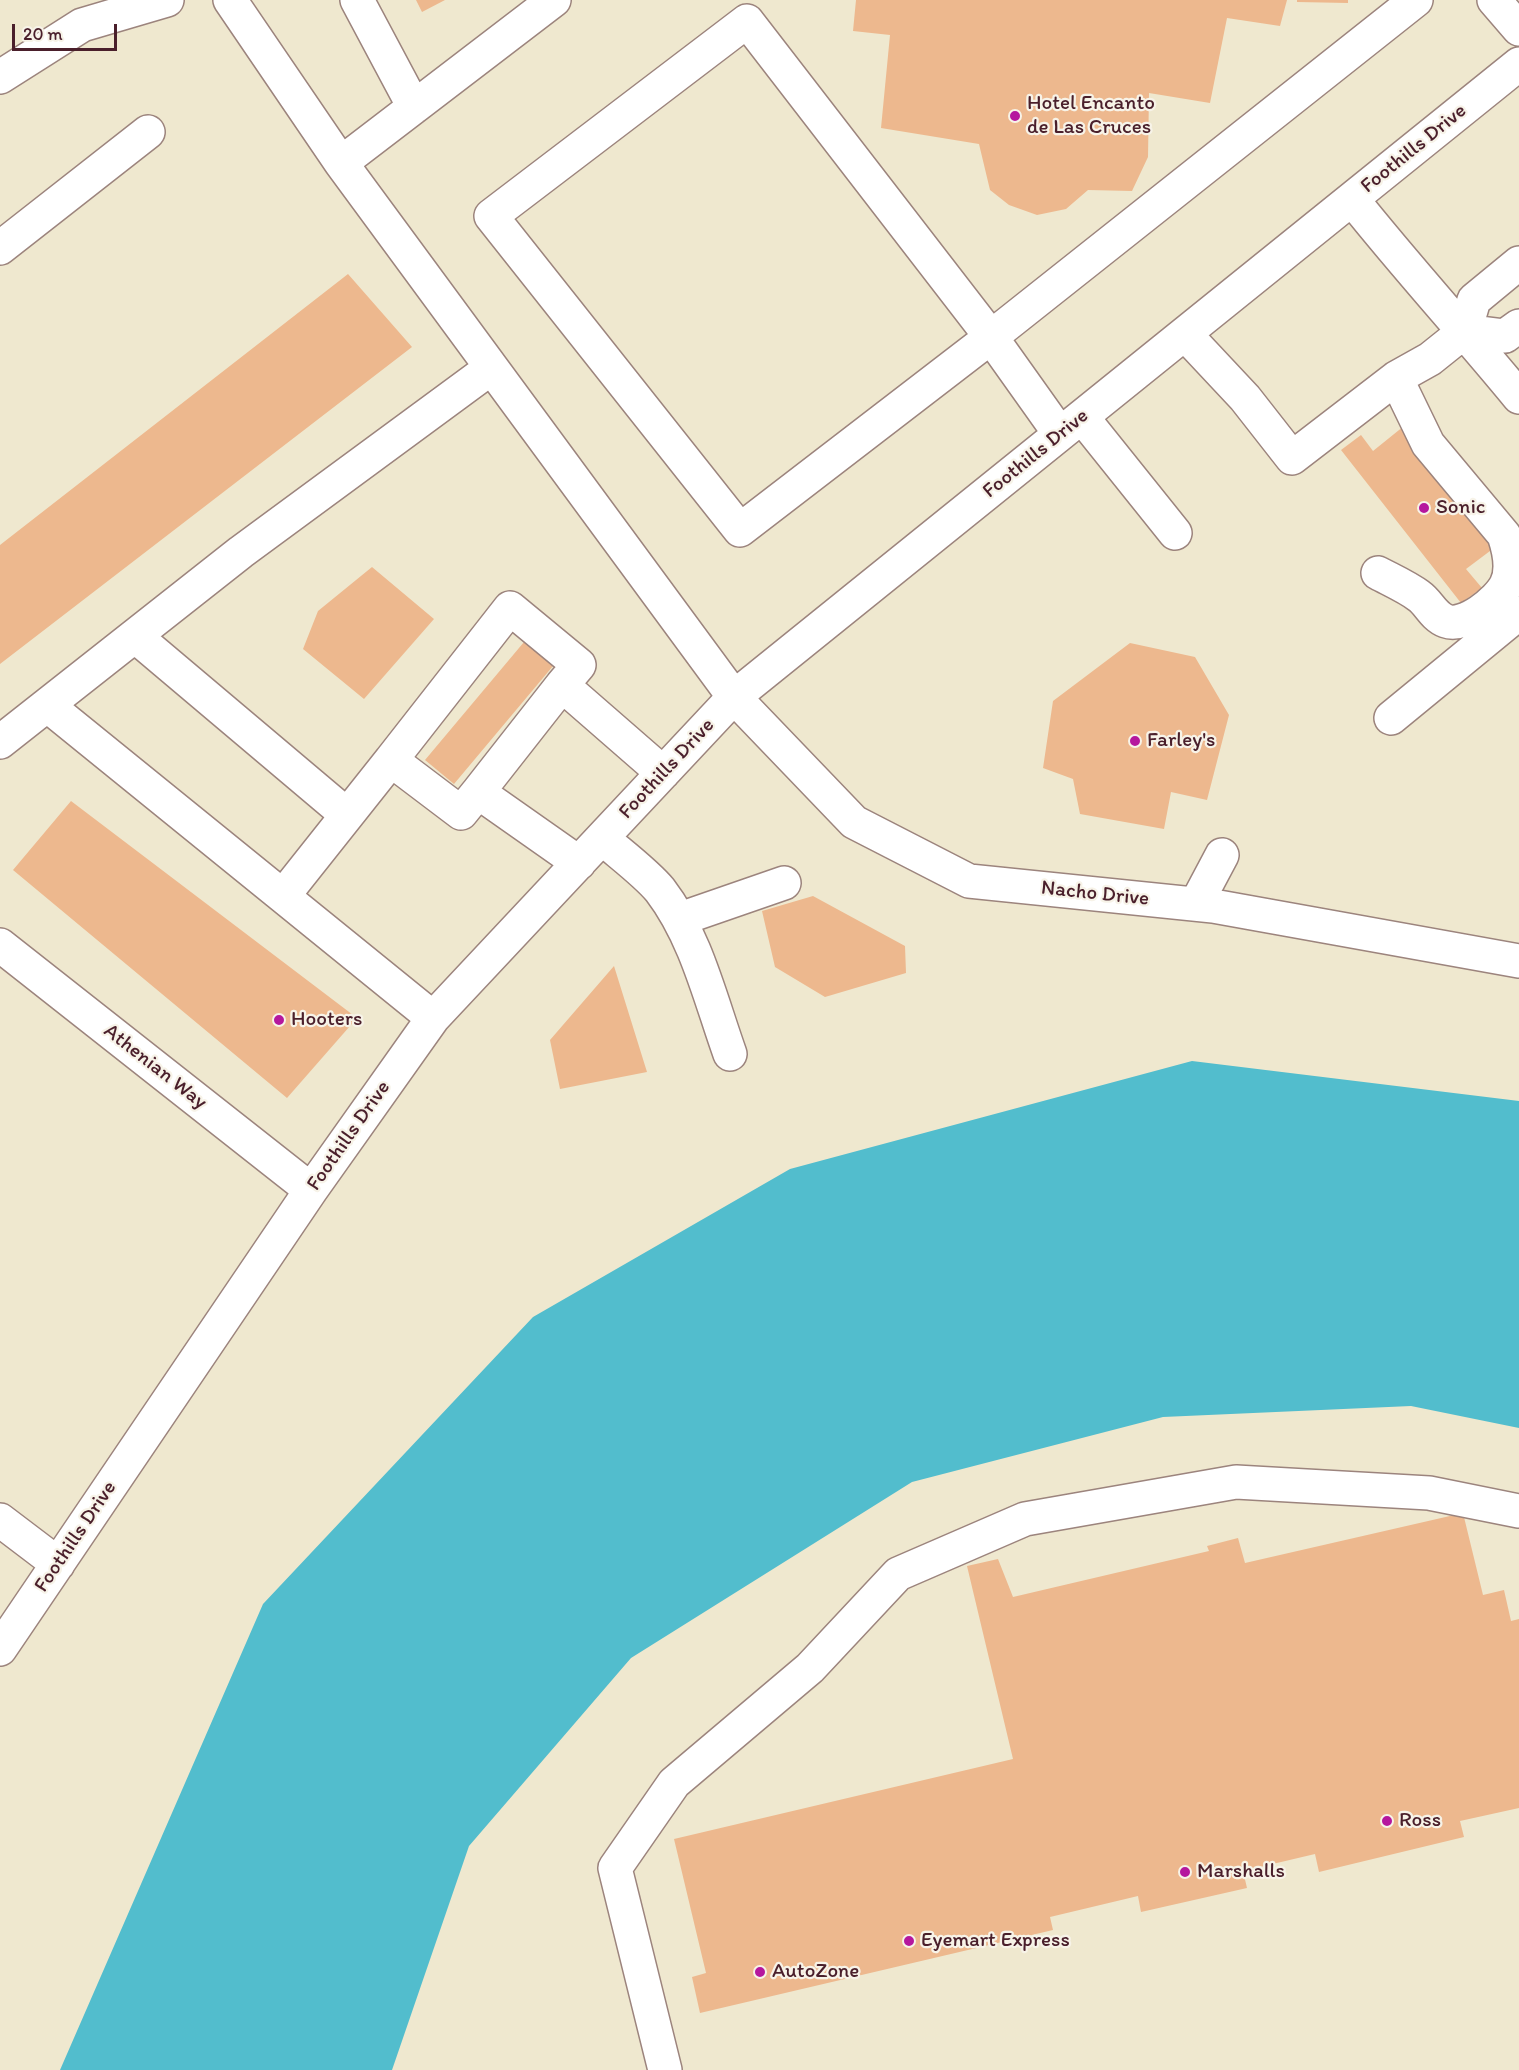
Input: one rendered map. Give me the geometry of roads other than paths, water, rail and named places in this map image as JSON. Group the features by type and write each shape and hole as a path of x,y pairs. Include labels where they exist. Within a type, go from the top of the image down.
{"street":[{"path":"0,77 82,25 167,0"},
{"name":"Nacho Drive","path":"230,0 341,163 734,697 854,822 969,881 1196,904 1519,961"},
{"path":"357,0 414,107"},
{"path":"341,163 554,0"},
{"path":"1176,533 1071,426 991,337 749,11 490,216 740,530 991,337 1416,0"},
{"path":"1494,0 1519,29"},
{"name":"Foothills Drive","path":"0,1649 311,1190 433,1018 734,697 1519,64"},
{"path":"2,242 148,132"},
{"path":"1352,199 1401,260 1465,331 1519,397"},
{"path":"1185,334 1245,398 1292,458 1396,378 1430,359 1465,331 1474,300 1519,263"},
{"path":"1465,331 1505,336 1519,326"},
{"path":"0,742 242,552 491,368"},
{"path":"1378,573 1420,596 1437,616 1448,622 1461,621 1480,611 1495,599 1506,585 1510,568 1509,552 1504,535 1428,444 1396,378"},
{"path":"283,896 510,608 579,665 461,813 391,760"},
{"path":"1391,718 1519,613"},
{"path":"135,636 347,815"},
{"path":"562,686 663,773"},
{"path":"47,705 433,1018"},
{"path":"478,792 579,863"},
{"path":"602,838 658,888 680,919 693,948 730,1054"},
{"path":"1196,904 1222,855"},
{"path":"680,919 784,883"},
{"name":"Athenian Way","path":"0,945 311,1190"},
{"path":"665,2070 615,1868 674,1783 810,1668 898,1574 1025,1519 1236,1482 1429,1493 1519,1511"},
{"path":"0,1520 58,1564"}],"water":[{"path":"1192,1061 1519,1101 1519,1428 1411,1406 1163,1417 912,1482 631,1658 469,1846 392,2070 60,2070 263,1604 533,1317 790,1169"}],"place":[{"name":"Hotel Encanto de Las Cruces","path":"1015,116"},
{"name":"Sonic","path":"1424,508"},
{"name":"Farley's","path":"1135,741"},
{"name":"Hooters","path":"279,1020"},
{"name":"Ross","path":"1387,1821"},
{"name":"Marshalls","path":"1185,1872"},
{"name":"Eyemart Express","path":"909,1941"},
{"name":"AutoZone","path":"760,1972"}]}
